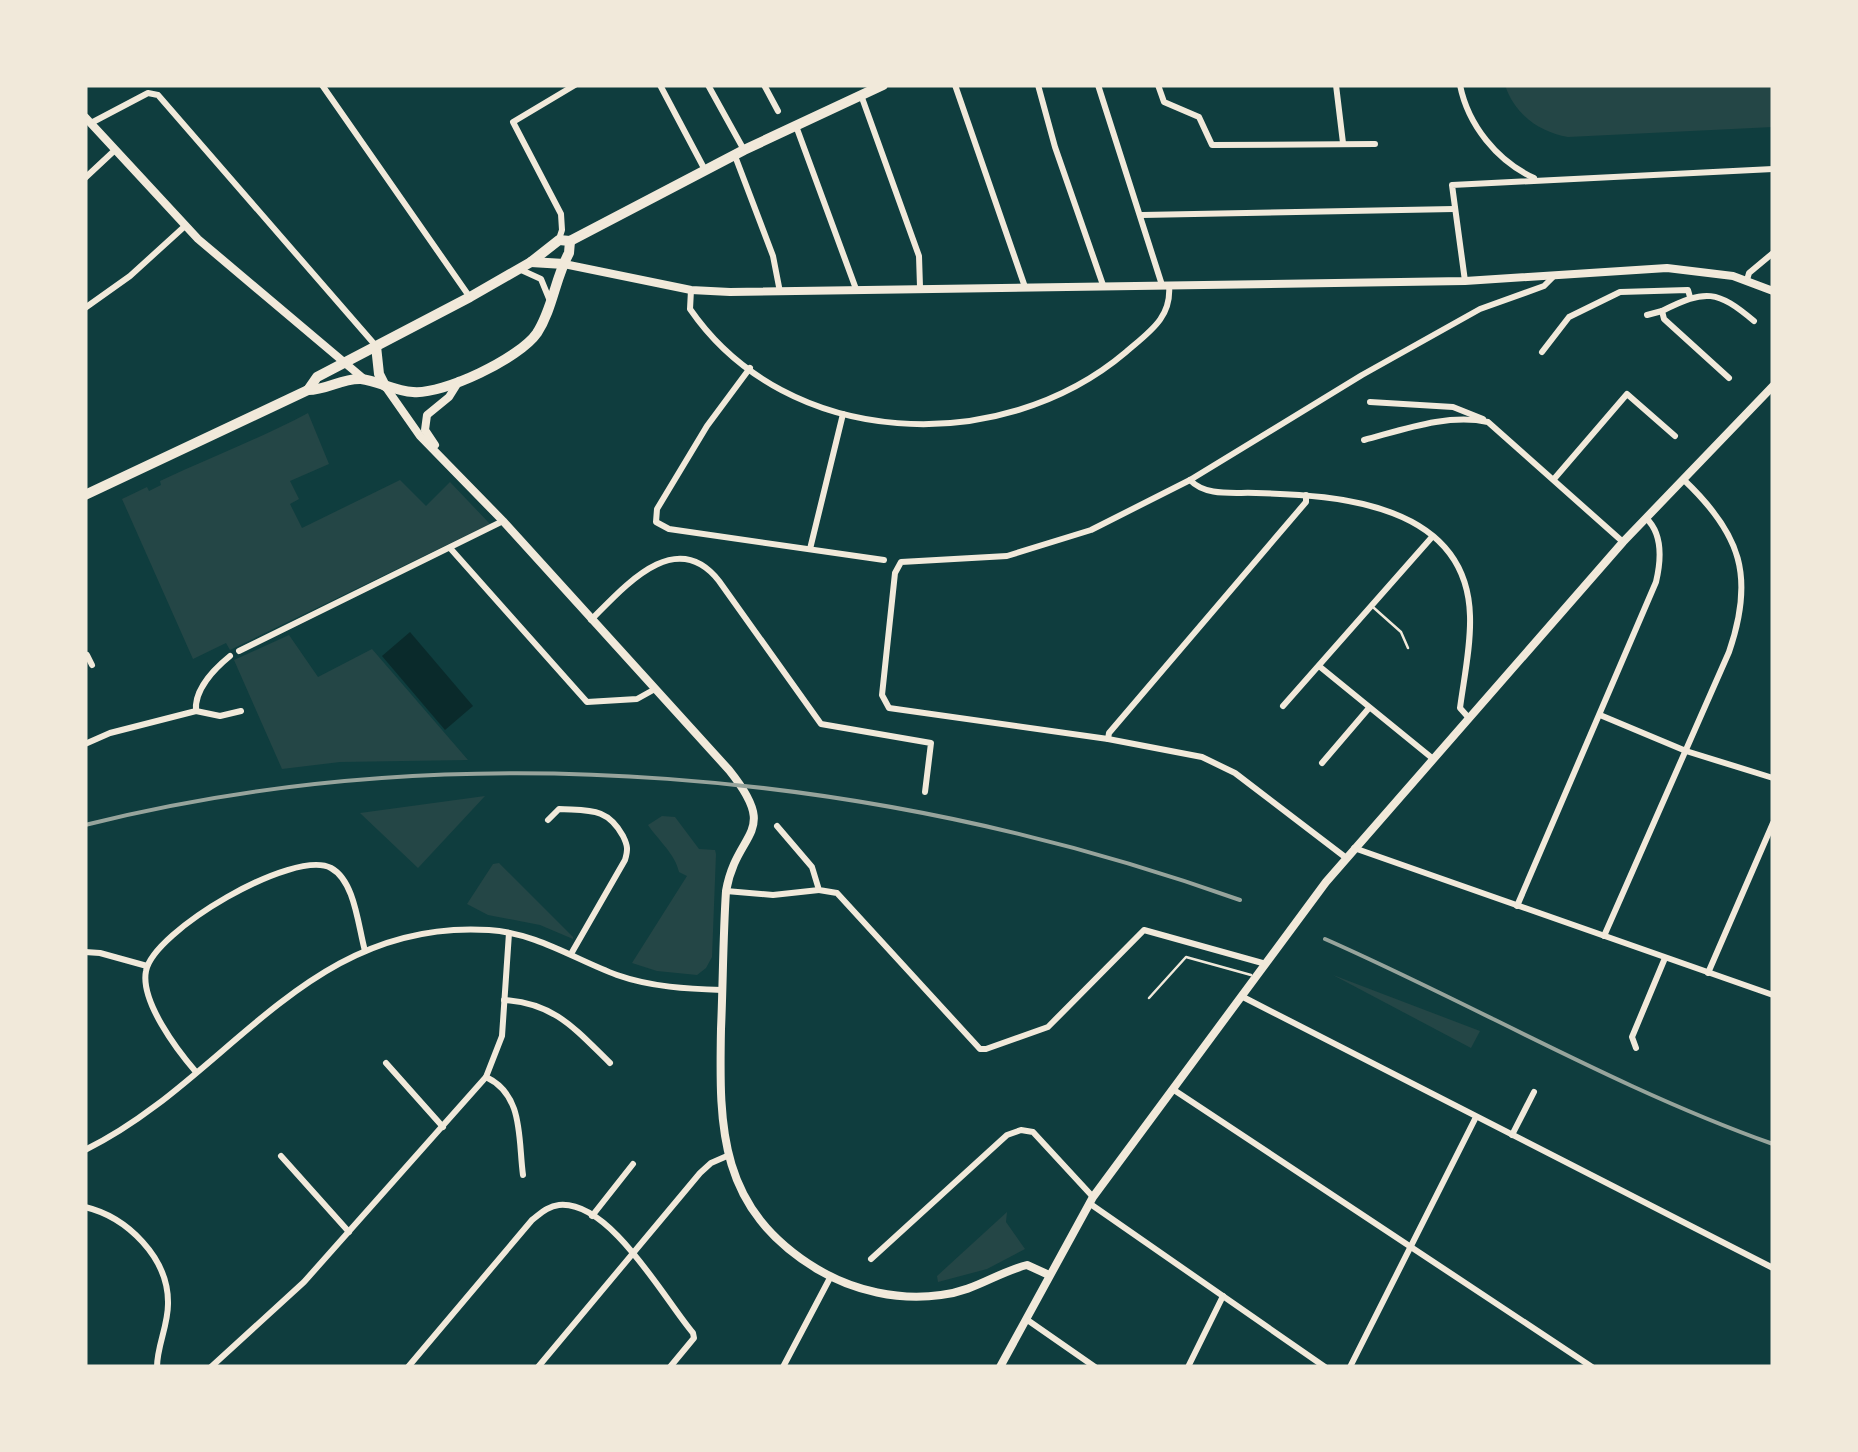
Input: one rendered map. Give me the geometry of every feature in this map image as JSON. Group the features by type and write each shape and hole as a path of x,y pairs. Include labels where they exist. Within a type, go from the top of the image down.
{"main road":[{"path":"308,390 317,378 470,297 564,241 739,152 883,85"},
{"path":"85,495 308,390 324,390 341,382 364,379 429,392 459,381 532,339 570,253 564,241"},
{"path":"531,262 564,264"},
{"path":"376,346 379,374 386,386"}],"street":[{"path":"322,85 470,297"},
{"path":"564,241 561,214 513,122 576,85"},
{"path":"660,85 705,170"},
{"path":"708,85 739,152 774,256 780,292"},
{"path":"764,85 778,111"},
{"path":"955,85 1025,286"},
{"path":"1038,85 1054,146 1102,285"},
{"path":"691,290 691,312 720,344 750,368 797,396 843,414 878,422 926,426 986,419 1032,406 1092,376 1134,344 1168,308 1165,285 1098,85"},
{"path":"1158,85 1164,102 1198,116 1210,144 1375,144"},
{"path":"1336,85 1342,144"},
{"path":"1460,85 1471,118 1488,142 1520,171 1540,180"},
{"path":"865,91 919,256 920,287"},
{"path":"364,379 184,226 88,120 154,93 376,346"},
{"path":"796,125 856,289"},
{"path":"85,178 116,150"},
{"path":"1465,281 1452,186 1773,169"},
{"path":"1142,215 1454,208"},
{"path":"85,308 130,276 184,226"},
{"path":"1747,280 1749,273 1773,253"},
{"path":"564,264 691,290 780,292 1465,281 1615,270 1691,269 1747,280 1773,291"},
{"path":"518,269 541,279 551,302"},
{"path":"1689,294 1691,269"},
{"path":"1345,857 1216,763 1185,752 902,711 885,704 882,689 892,584 901,562 984,559 1038,548 1091,530 1190,480 1416,344 1480,309 1544,286 1554,276"},
{"path":"1542,352 1570,317 1620,292 1726,298 1754,321"},
{"path":"1648,315 1689,294"},
{"path":"1662,311 1664,319 1728,378"},
{"path":"750,368 716,412 657,509 658,524 668,529 884,560"},
{"path":"445,462 425,430 425,419 449,397 459,381"},
{"path":"386,386 420,436 503,521 751,801 755,820 730,871 726,891 719,1092 727,1156 742,1192 767,1227 800,1257 831,1276 876,1292 915,1297 973,1289 1024,1265 1049,1275"},
{"path":"1000,1367 1091,1200 1345,857 1623,542 1773,386"},
{"path":"1554,479 1628,394 1672,433 1662,438"},
{"path":"1370,402 1454,407 1474,413 1623,542"},
{"path":"810,549 843,414"},
{"path":"1364,440 1438,423 1488,422"},
{"path":"1190,480 1208,491 1306,495 1371,504 1406,518 1432,537 1456,567 1466,589 1470,627 1460,708 1468,717"},
{"path":"1604,936 1740,619 1740,565 1730,536 1705,500 1684,480"},
{"path":"1108,739 1109,733 1306,502 1306,495"},
{"path":"1517,906 1658,573 1657,535 1646,518"},
{"path":"239,650 503,521"},
{"path":"1283,706 1432,537"},
{"path":"450,548 587,702 637,699 655,689"},
{"path":"591,620 660,562 680,558 700,564 719,581 820,724 931,743 925,792"},
{"path":"87,655 92,665"},
{"path":"196,711 199,691 230,656"},
{"path":"1319,666 1432,758"},
{"path":"1322,763 1370,708"},
{"path":"85,744 110,733 196,711 220,716 241,711"},
{"path":"1600,715 1686,750 1773,778"},
{"path":"548,820 559,809 606,815 627,846 626,858 572,954"},
{"path":"1708,973 1773,823"},
{"path":"777,826 812,866 819,890"},
{"path":"1354,848 1773,995"},
{"path":"196,1072 161,1024 145,980 147,966 160,946 208,909 262,880 316,864 329,866 344,881 365,951"},
{"path":"726,891 773,895 819,890 837,893 980,1048 986,1049 1048,1026 1144,930 1267,964"},
{"path":"85,1150 134,1122 276,1002 365,951 425,932 509,932 632,980 722,990"},
{"path":"210,1367 281,1304 486,1077 500,1047 509,932"},
{"path":"85,952 147,966"},
{"path":"1636,1048 1632,1037 1665,958"},
{"path":"1243,997 1773,1268"},
{"path":"504,1000 546,1008 610,1063"},
{"path":"386,1063 443,1126"},
{"path":"486,1077 504,1088 514,1102 522,1175"},
{"path":"1174,1090 1592,1367"},
{"path":"1512,1136 1534,1092"},
{"path":"1350,1367 1476,1118"},
{"path":"871,1259 1006,1135 1033,1132 1091,1200 1324,1367"},
{"path":"282,1156 349,1232"},
{"path":"538,1367 700,1174 711,1163 727,1156"},
{"path":"592,1216 633,1164"},
{"path":"408,1367 532,1220 562,1205 577,1207 592,1216 626,1244 693,1332 694,1338 670,1367"},
{"path":"85,1207 121,1222 154,1258 168,1299 158,1367"},
{"path":"783,1367 831,1276"},
{"path":"1188,1367 1223,1296"},
{"path":"1026,1319 1095,1367"}],"lane":[{"path":"1371,606 1401,632 1408,648"},
{"path":"1148,998 1186,956 1256,979"}],"shaded area":[{"path":"1505,85 1773,85 1773,127 1568,137 1529,120 1514,104"},
{"path":"308,413 329,464 290,481 299,499 290,504 302,528 400,480 426,506 450,482 490,524 230,650 226,643 193,659 122,499 147,487 149,491 161,485 160,481"},
{"path":"410,632 473,706 445,730 382,656"},
{"path":"289,635 318,677 372,649 468,760 340,762 282,769 234,660"},
{"path":"485,796 418,868 360,813"},
{"path":"662,816 675,817 699,849 715,850 716,854 712,957 697,975 657,971 632,963 687,876 679,872 648,825"},
{"path":"499,863 573,939 540,925 488,915 467,904 493,864"},
{"path":"1333,975 1480,1031 1471,1048"},
{"path":"1007,1212 1006,1222 1025,1249 987,1269 938,1282 937,1276"}],"railway":[{"path":"85,825 227,796 373,779 520,773 667,779 814,795 960,821 1102,856 1240,900"},
{"path":"1325,939 1659,1098 1773,1144"}]}
